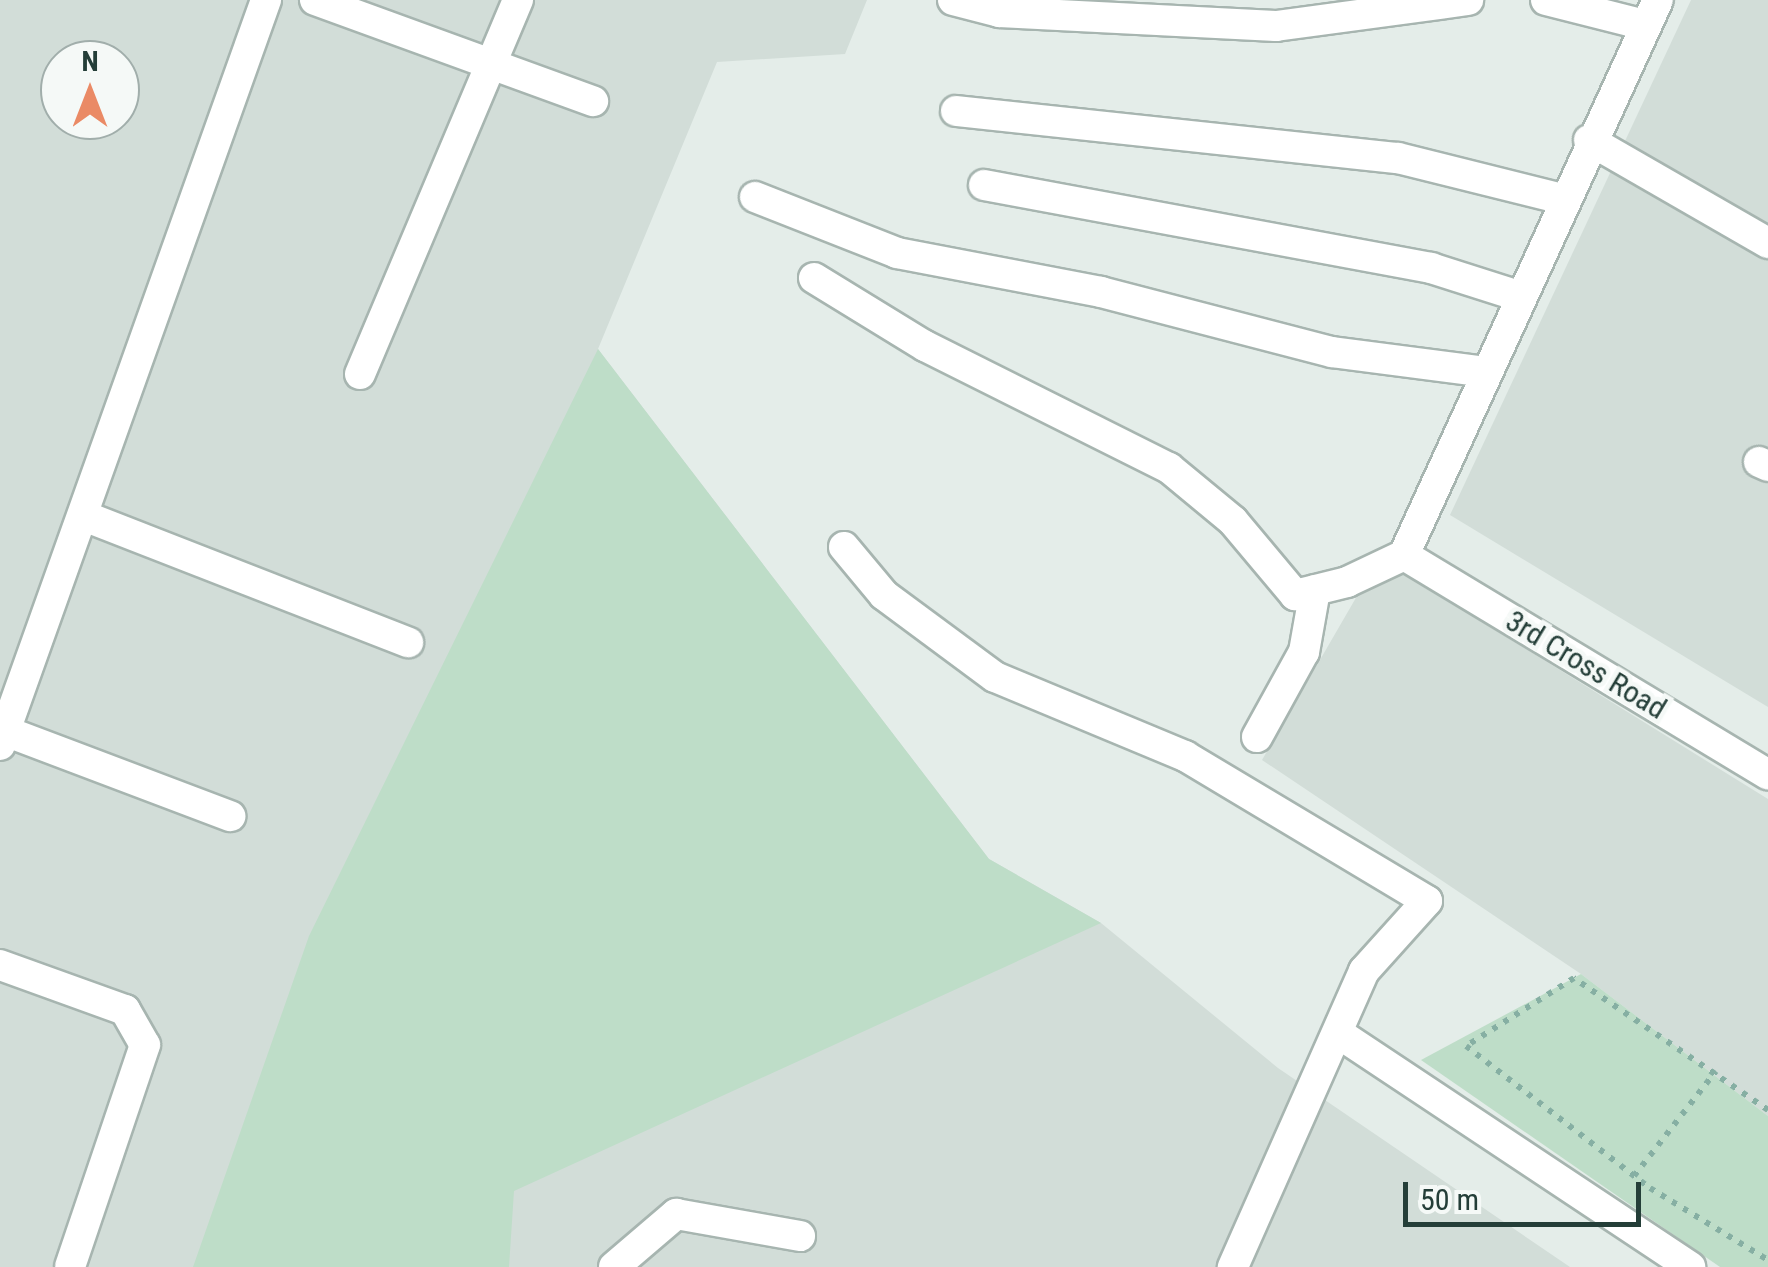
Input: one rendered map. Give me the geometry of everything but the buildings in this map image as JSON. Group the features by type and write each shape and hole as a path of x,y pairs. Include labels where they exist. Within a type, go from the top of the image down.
{"street":[{"path":"230,816 3,738 266,0"},
{"path":"315,0 593,100"},
{"path":"360,374 518,0"},
{"path":"953,0 999,12 1276,26 1468,0"},
{"path":"814,278 942,355 1169,468 1234,522 1295,595 1315,590 1404,555 1562,199 1651,12 1546,0"},
{"path":"956,111 1398,158 1562,199"},
{"path":"1589,140 1768,243"},
{"path":"984,185 1340,250 1519,296"},
{"path":"755,197 897,253 1101,292 1332,352 1486,372"},
{"path":"84,516 408,642"},
{"path":"844,547 908,616 995,677 1185,756 1427,901 1364,971 1233,1267"},
{"name":"3rd Cross Road","path":"1404,555 1768,775"},
{"path":"1257,737 1304,652 1315,590"},
{"path":"0,966 125,1010 145,1045 70,1267"},
{"path":"1338,1032 1690,1267"},
{"path":"614,1267 676,1214 800,1236"}],"path":[{"path":"1768,1110 1716,1070 1574,978 1466,1046 1634,1176 1768,1260"},
{"path":"1634,1176 1716,1070"}],"shaded area":[{"path":"0,0 867,0 845,54 717,62 598,349 989,859 1101,923 1278,1068 1570,1267 0,1267"},
{"path":"1691,0 1768,0 1768,707 1450,515"},
{"path":"1379,558 1768,799 1768,1116 1581,974 1262,760"}],"green space":[{"path":"598,349 989,859 1101,923 514,1191 509,1267 193,1267 309,936"},
{"path":"1581,974 1768,1116 1768,1267 1720,1267 1421,1060"}]}
